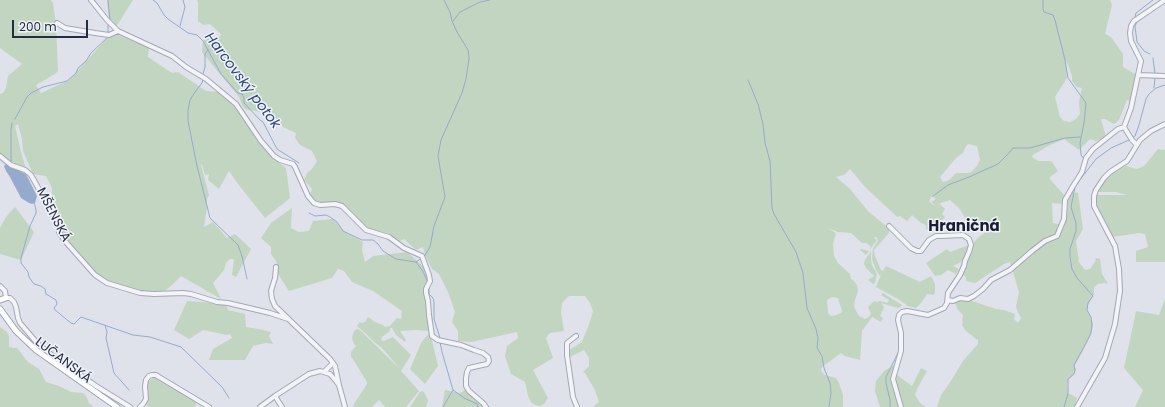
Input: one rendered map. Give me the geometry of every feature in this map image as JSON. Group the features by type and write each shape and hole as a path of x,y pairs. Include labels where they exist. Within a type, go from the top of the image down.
{"main road":[{"path":"0,300 6,298"},
{"path":"0,309 16,331 36,350 117,407"}],"street":[{"path":"91,0 118,31 172,56 186,67 206,79 236,104 261,141 274,156 280,160 293,164 308,196 314,203 320,206 335,204 342,206 366,230 389,237 404,248 417,253 423,258 430,281 426,289 426,293 432,336 438,340 474,350 488,357 487,364 469,368 466,378 466,386 469,391 486,407"},
{"path":"1124,127 1131,108 1141,61 1131,41 1131,26 1134,21 1164,0"},
{"path":"57,23 65,28 109,35 118,31"},
{"path":"1139,75 1165,76"},
{"path":"1078,407 1105,358 1115,324 1120,291 1119,269 1115,246 1096,211 1094,206 1094,196 1097,187 1104,178 1127,161 1136,144 1151,131 1165,124"},
{"path":"1124,127 1136,144"},
{"path":"901,407 894,383 895,370 901,347 901,333 898,320 899,315 904,311 928,315 944,308 946,305 960,298 974,296 991,280 1010,270 1032,250 1045,241 1057,236 1064,219 1065,200 1082,172 1086,158 1093,149 1118,129 1124,127"},
{"name":"MŠENSKÁ","path":"0,156 11,165 24,170 31,175 56,218 59,232 64,240 95,275 107,283 140,293 190,294 217,302 228,303 270,313 288,319"},
{"path":"889,226 917,252 921,251 929,240 936,236 959,234 968,239 971,245 969,252 960,275 948,292 948,300 946,305"},
{"path":"276,266 271,291 272,299 276,306 288,319 333,363 337,373 345,407"},
{"name":"LUČANSKÁ","path":"0,286 5,291 6,298 10,298 14,302 20,324 38,344 96,386 129,406"},
{"path":"948,300 953,302"},
{"path":"576,336 567,342 567,354 573,397 577,407"},
{"path":"324,372 333,363"},
{"path":"260,407 309,374 317,371 324,372 333,377 339,385"},
{"path":"140,407 146,399 146,380 152,375 159,377 208,406"},
{"path":"275,396 282,407"}],"green space":[{"path":"0,0 51,0 53,3 56,24 58,71 36,85 41,93 69,80 110,35 116,34 149,48 148,57 172,73 178,72 206,91 220,92 233,105 259,143 275,160 286,168 290,198 265,218 229,171 219,189 208,180 209,174 205,175 202,164 201,165 209,195 207,199 204,227 213,222 227,238 235,234 251,249 236,277 232,275 234,259 230,259 226,263 224,270 213,283 221,299 181,276 161,294 141,292 107,281 98,275 63,237 60,224 46,198 52,196 52,188 46,176 33,174 23,151 22,139 18,124 15,126 26,169 9,161 0,154 0,94 3,93 6,88 8,76 22,64 0,48"},
{"path":"107,0 133,0 116,27 109,20"},
{"path":"197,0 1110,0 1112,5 1105,34 1111,37 1123,54 1123,67 1135,74 1131,101 1127,100 1119,120 1114,124 1105,119 1101,119 1106,137 1096,141 1090,139 1079,150 1064,139 1048,146 1032,157 1038,161 1052,162 1058,171 1049,178 1065,196 1064,204 1052,203 1053,223 1063,225 1068,206 1068,198 1071,192 1078,193 1083,229 1076,241 1079,262 1085,270 1090,269 1096,258 1100,259 1102,274 1108,284 1098,284 1094,287 1094,294 1088,305 1087,310 1093,324 1091,335 1074,366 1076,369 1075,373 1068,380 1067,385 1068,393 1077,398 1075,405 1073,407 937,407 941,395 963,361 978,344 978,340 966,331 962,325 963,315 958,310 955,303 961,300 969,300 996,309 1004,310 1015,314 1014,319 1019,322 1021,318 1016,306 1019,292 1010,262 1004,264 975,283 966,281 966,277 961,274 971,245 986,232 966,219 959,208 950,200 936,205 940,204 945,209 942,214 945,217 928,230 924,224 912,215 907,221 900,216 897,217 865,187 850,169 844,175 836,177 850,189 868,211 889,229 889,233 874,250 881,270 883,271 886,266 920,282 931,276 935,284 935,292 934,295 927,294 916,308 908,306 876,287 882,272 880,276 872,259 873,248 878,241 877,238 874,238 877,240 869,251 871,247 867,243 862,243 851,233 838,232 827,228 836,233 833,244 834,256 838,263 850,274 851,279 857,285 858,291 854,306 859,316 865,319 869,317 871,314 868,307 874,301 887,303 889,300 881,295 883,293 902,305 898,308 881,303 884,307 880,316 883,318 881,322 872,317 862,331 860,360 845,356 841,353 822,367 821,371 825,375 836,378 839,383 843,395 843,407 594,407 599,402 595,390 583,372 589,366 589,358 584,350 568,358 569,350 582,342 590,322 593,311 585,296 569,296 562,303 561,312 564,331 550,333 546,338 553,358 533,370 548,398 544,404 540,406 535,405 531,402 528,396 525,382 511,374 505,356 507,346 518,338 517,332 471,342 458,341 458,331 452,322 455,312 448,292 439,274 432,269 423,247 416,250 404,239 400,241 388,233 366,227 347,207 340,204 320,203 315,200 310,194 312,189 304,180 307,173 312,169 317,161 312,151 300,145 295,138 296,133 283,127 274,117 245,109 239,97 202,52 203,41 207,37 211,39 221,36 220,33 210,24 203,25 198,21","holes":["1066,60 1072,76 1072,81 1077,87 1082,88 1079,102 1080,114 1076,119 1070,122 1064,121 1060,117 1055,97 1067,78","968,144 977,146 980,160 977,166 971,172 956,173 949,180 943,182 940,177 956,158 963,153","931,197 936,198 931,202 934,205 929,201","832,297 838,298 842,311 841,313 831,316 828,313 827,300"]},
{"path":"1158,149 1165,150 1165,262 1136,262 1136,251 1148,247 1145,234 1139,233 1113,237 1103,220 1096,201 1097,195 1127,195 1116,192 1097,192 1103,181 1116,171 1126,166 1137,169 1144,166"},
{"path":"15,207 34,232 21,260 0,254 0,228 6,217"},
{"path":"292,208 291,228 299,232 309,231 313,221 333,219 345,232 363,242 362,250 365,262 373,256 407,252 424,267 428,278 424,291 428,312 429,331 400,331 406,340 405,342 396,335 392,328 390,328 390,331 382,337 381,340 384,341 393,337 411,355 401,371 419,391 406,407 385,407 379,400 372,407 353,407 367,384 351,356 351,352 356,346 352,338 355,330 358,329 361,331 401,370 382,348 357,326 360,322 365,322 368,317 385,327 390,326 397,318 401,319 402,311 373,291 352,282 344,271 338,269 332,278 289,291 278,274 276,261 271,254 271,247 261,238 271,223"},
{"path":"969,245 969,250 961,262 953,266 959,269 956,274 948,270 941,275 935,276 926,263 947,249 950,252"},
{"path":"860,250 869,251 866,255"},
{"path":"871,251 872,265 877,274 875,283 873,284 868,280 874,276 864,264"},
{"path":"1165,299 1165,407 1135,407 1143,390 1124,368 1136,311 1159,315"},
{"path":"187,301 226,304 228,310 245,314 246,327 271,332 269,336 273,344 266,343 253,346 245,360 209,360 213,349 232,338 230,334 227,335 203,330 189,339 174,330"},
{"path":"0,327 7,332 9,336 9,347 17,348 28,362 39,369 46,382 71,392 83,393 89,403 94,407 0,407"},
{"path":"430,332 438,366 425,384 410,369 421,343"},
{"path":"896,364 893,372 912,386 921,368 927,371 915,395 920,403 926,407 880,407 875,391 876,381 884,371"},
{"path":"153,378 156,378 197,402 195,407 149,407 146,404 148,397 147,385"},
{"path":"445,390 460,393 465,390 482,403 482,407 442,407"},
{"path":"422,391 428,400 426,407 410,407 420,392"}],"water":[{"path":"6,164 26,174 37,196 35,203 29,203 21,198 6,171 4,166"}],"waterway":[{"path":"108,0 110,20"},
{"name":"Harcovský potok","path":"153,0 157,3 168,19 188,33 197,35 203,41 221,74 238,93 242,94 244,103 263,122 277,149 299,163"},
{"path":"180,26 185,7 183,0"},
{"path":"424,257 430,247 434,226 445,197 438,156 441,140 462,93 469,58 468,50 457,32 444,0"},
{"path":"453,21 460,12 480,2 490,0"},
{"path":"1043,0 1044,12 1053,15 1055,20 1068,78 1086,103 1080,143 1081,155 1084,159"},
{"path":"1135,17 1136,13 1153,0"},
{"path":"1137,22 1135,26 1137,42 1144,51 1150,54"},
{"path":"108,23 108,34"},
{"path":"15,119 27,97 31,93 43,87 67,81 76,73 78,68 86,61 91,53 108,37"},
{"path":"203,74 205,67 205,54 208,50"},
{"path":"1153,58 1155,74"},
{"path":"1154,88 1155,78"},
{"path":"203,79 202,83 190,100 188,110 188,121 197,166 210,218 238,245 247,279"},
{"path":"748,80 758,104 770,161 772,208 796,252 803,273 807,308 816,329 818,338 817,348 822,356 824,368 830,383 831,393 829,407"},
{"path":"1132,138 1135,136 1146,99 1149,94 1156,88 1165,85"},
{"path":"11,163 12,123"},
{"path":"933,196 948,185 998,164 1013,148 1030,148 1065,138 1080,137"},
{"path":"1064,407 1068,394 1068,379 1074,374 1074,365 1091,333 1092,325 1091,317 1087,310 1088,303 1093,296 1077,278 1072,269 1070,257 1070,249 1076,231 1076,223 1071,207 1075,187 1096,159 1111,148 1129,140"},
{"path":"34,202 36,213 30,226 21,263 28,272 29,277 34,284 41,286 45,289 46,294 56,300 57,304 54,308 55,310 74,324 81,317 133,335 150,337 181,347 222,387 229,398"},
{"name":"Harcovský potok","path":"309,213 315,216 326,215 330,217 337,222 343,231 362,240 373,240 383,251 396,259 416,262 428,282"},
{"name":"Harcovský potok","path":"416,262 422,258"},
{"name":"Harcovský potok","path":"429,287 429,294 433,298 434,302 434,319 440,338"},
{"path":"105,325 107,332 106,338 114,373 129,390"},
{"name":"Harcovský potok","path":"440,342 453,390 464,398 477,404 478,407"},
{"path":"890,407 886,377 898,353"},
{"path":"443,407 453,390"}],"district":[{"name":"Hraničná","path":"964,227"}]}
